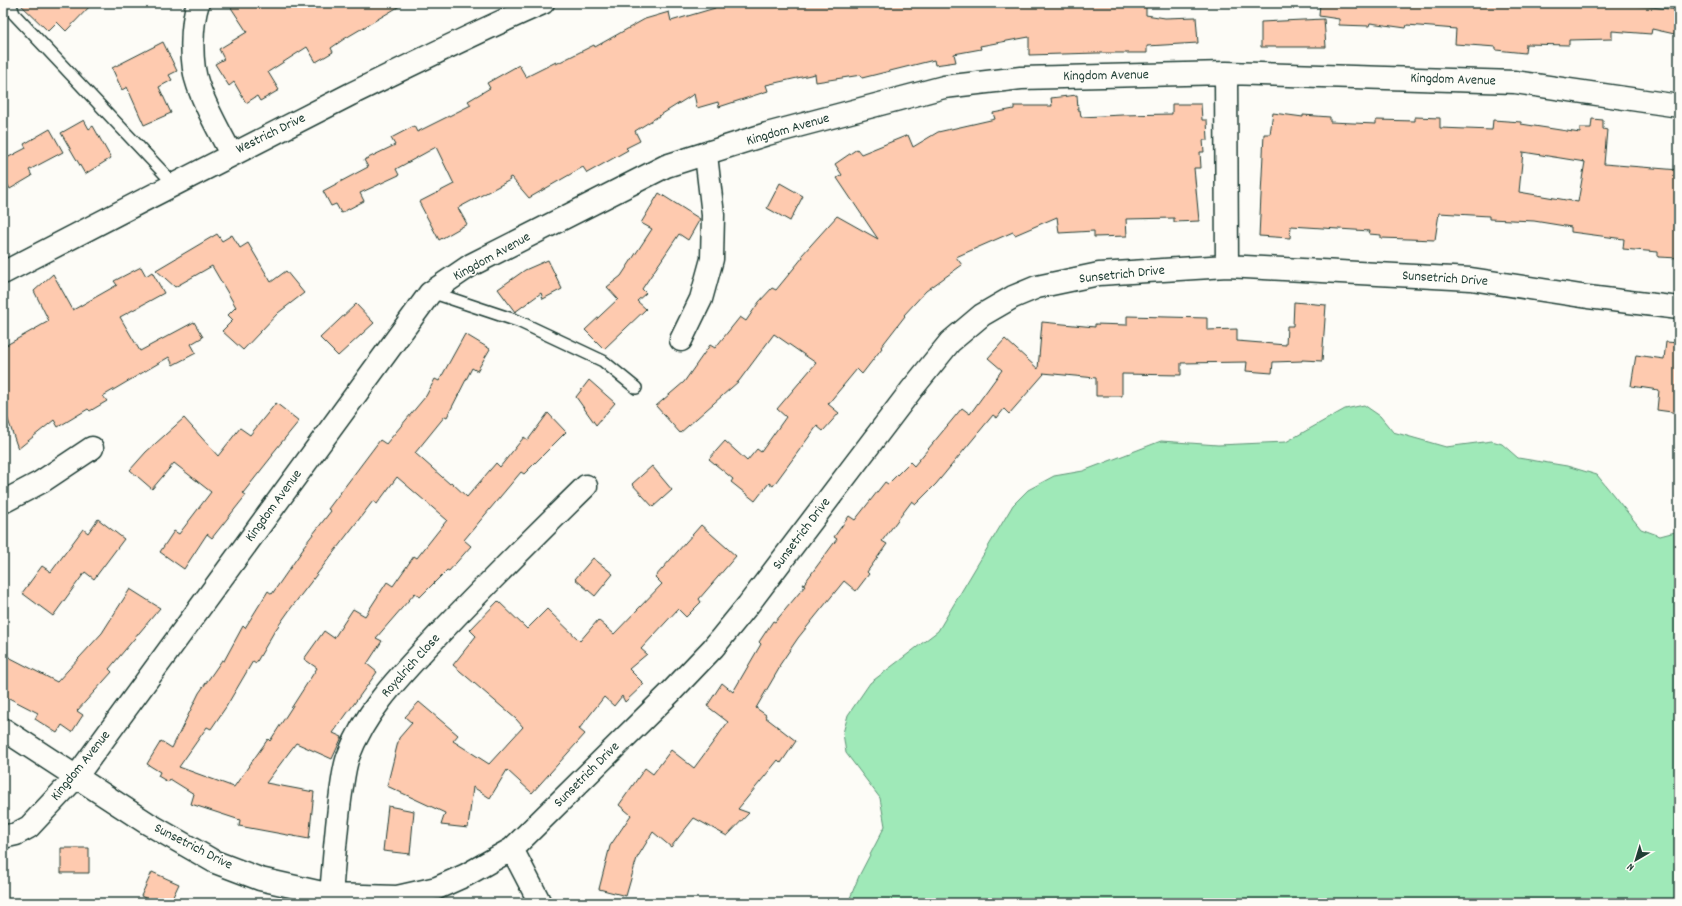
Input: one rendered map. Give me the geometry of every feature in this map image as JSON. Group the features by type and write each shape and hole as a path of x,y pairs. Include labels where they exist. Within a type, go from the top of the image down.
{"street":[{"path":"198,3 193,37 193,58 197,84 231,154"},
{"name":"Westrich Drive","path":"3,273 175,185 231,154 480,30 543,3"},
{"path":"1226,74 1227,266"},
{"name":"Kingdom Avenue","path":"3,837 16,834 29,827 76,777 431,292 471,265 666,166 767,134 944,87 1021,78 1226,74 1515,82 1679,106"},
{"path":"681,340 701,299 712,259 713,215 706,154"},
{"name":"Sunsetrich Drive","path":"3,729 147,824 215,862 260,879 331,895 397,897 437,888 466,875 512,849 671,692 712,648 748,605 916,384 950,342 982,315 1013,297 1037,287 1100,274 1227,266 1471,279 1588,297 1679,308"},
{"path":"3,502 40,482 92,448"},
{"name":"Royalrich Close","path":"331,895 338,814 343,781 347,760 356,735 372,710 398,679 473,599 586,486"},
{"path":"512,849 540,903"}],"lane":[{"path":"10,3 14,14 175,185"},
{"path":"431,292 525,324 603,361 636,388"}],"green space":[{"path":"1364,405 1380,416 1393,432 1446,447 1492,441 1502,444 1518,458 1567,466 1597,475 1641,529 1660,536 1679,531 1679,903 848,903 859,876 885,826 880,798 846,753 843,733 848,715 870,683 938,631 1013,505 1028,490 1054,476 1083,471 1161,441 1218,445 1286,442 1345,409"}],"building":[{"path":"19,3 93,3 66,31 57,22 48,31"},
{"path":"228,3 405,3 344,39 331,48 333,52 316,62 307,47 268,72 279,90 260,101 257,96 246,103 234,82 229,86 215,64 224,59 219,49 247,32"},
{"path":"714,3 1146,3 1146,15 1165,18 1196,17 1198,43 1147,46 1147,53 1029,55 1029,37 980,46 981,49 954,54 956,62 935,65 934,60 862,78 861,75 816,82 815,74 766,85 768,91 719,107 718,102 697,108 694,94 635,131 640,141 626,148 628,150 587,173 583,167 529,198 511,177 509,178 510,180 458,208 467,224 439,240 419,202 454,184 436,147 396,169 399,175 360,193 364,201 341,213 336,204 331,206 323,191 368,167 364,160 395,145 391,138 414,126 417,132 471,105 468,101 490,88 487,83 519,65 526,77 594,45 595,47 645,19 669,12 671,21 715,8"},
{"path":"1320,3 1613,3 1679,10 1679,35 1652,29 1651,34 1612,31 1612,39 1569,40 1569,45 1526,44 1525,53 1496,50 1496,47 1455,44 1456,29 1407,25 1406,28 1370,23 1369,26 1339,25 1339,19 1319,16"},
{"path":"1324,19 1326,47 1261,47 1261,22"},
{"path":"163,42 177,71 169,75 172,80 159,87 171,113 144,125 127,87 122,90 112,68"},
{"path":"1077,95 1078,110 1080,110 1081,117 1172,114 1172,104 1201,104 1202,120 1207,120 1208,140 1203,140 1204,152 1200,152 1201,168 1194,168 1199,221 1174,222 1174,218 1126,219 1127,236 1094,237 1094,231 1059,233 1057,217 1015,235 1013,232 956,257 962,265 926,291 904,315 905,316 862,374 857,369 828,404 839,413 823,431 817,426 773,486 769,483 755,501 731,482 733,479 709,459 725,441 747,461 757,449 761,452 786,417 777,409 816,363 774,334 739,381 680,433 656,406 684,382 710,345 715,348 740,317 746,321 759,302 772,288 776,290 803,257 802,255 837,216 878,239 837,178 842,175 835,164 857,149 861,154 908,135 913,147 938,132 995,119 993,113 1014,109 1014,106 1052,106 1051,98"},
{"path":"1273,113 1303,117 1303,115 1330,117 1330,122 1376,124 1376,120 1415,121 1415,117 1440,118 1440,128 1492,130 1493,120 1521,122 1521,124 1580,133 1580,128 1591,128 1592,119 1603,120 1603,129 1607,130 1604,164 1679,170 1679,258 1658,257 1658,252 1623,249 1624,239 1571,232 1571,227 1534,221 1489,219 1489,216 1439,213 1435,240 1381,238 1381,235 1369,234 1370,231 1291,226 1290,238 1259,236 1264,134 1270,134","holes":["1523,152 1585,162 1578,202 1519,192"]},
{"path":"84,120 89,129 93,126 111,158 85,174 61,133"},
{"path":"50,129 63,152 29,170 32,176 10,189 3,176 3,160 26,148 24,144"},
{"path":"780,183 803,196 790,221 767,208"},
{"path":"659,193 700,219 688,240 679,234 642,289 646,293 637,301 646,309 604,349 585,330 618,299 607,287 621,276 652,229 641,223"},
{"path":"217,234 222,241 232,235 240,248 248,243 271,282 286,271 304,293 278,313 243,350 222,331 233,320 228,315 236,307 212,266 175,287 156,270"},
{"path":"548,260 562,289 543,299 541,293 515,312 498,289 525,270"},
{"path":"141,267 146,276 152,272 164,293 120,317 140,351 194,322 203,337 191,344 196,353 173,365 169,357 103,396 107,401 90,411 88,409 58,427 54,420 18,449 3,405 3,347 49,321 34,291 53,274 73,310 117,285 114,281"},
{"path":"1294,302 1326,305 1322,361 1302,360 1273,362 1272,373 1246,371 1247,362 1181,363 1181,375 1122,374 1122,396 1096,396 1096,378 1043,373 1044,374 1009,414 1004,409 997,418 993,415 936,484 916,504 912,501 882,541 887,544 867,572 869,574 856,591 844,581 798,638 779,666 780,667 756,708 766,715 765,717 796,741 781,763 778,760 738,809 749,813 727,836 694,818 671,847 653,832 637,858 626,896 599,889 610,846 631,815 619,805 645,768 653,774 671,750 694,768 728,722 707,706 722,683 733,692 761,644 759,642 773,621 775,622 805,586 803,585 837,539 834,537 849,516 855,520 885,482 888,484 910,462 914,466 962,408 970,414 1002,370 988,358 1005,339 1038,369 1042,322 1095,327 1095,324 1127,325 1127,316 1207,318 1207,330 1237,329 1237,341 1286,345 1287,326 1293,326"},
{"path":"356,304 374,323 338,356 320,338"},
{"path":"465,334 490,349 477,371 472,368 447,417 445,416 415,453 467,497 496,463 500,467 524,437 528,440 548,413 566,432 524,474 521,472 464,540 471,546 449,571 447,570 420,597 415,593 376,638 382,641 367,664 377,672 333,733 342,737 332,759 296,743 266,783 314,792 309,839 239,826 240,820 191,804 194,794 170,779 168,782 158,776 160,772 147,764 161,741 172,748 199,693 222,660 224,661 243,626 245,628 268,591 272,594 304,548 303,547 331,511 328,509 380,440 386,444 426,396 435,379 439,381","holes":["397,477 447,520 417,558 414,556 393,586 387,582 365,616 353,609 334,638 324,631 304,659 317,668 270,741 268,739 234,787 179,767 207,727 211,729 226,707 253,661 256,663 274,632 291,608 373,501 377,504"]},
{"path":"1666,342 1679,343 1679,413 1657,410 1659,390 1631,386 1636,355 1664,359"},
{"path":"589,380 615,403 596,425 576,397"},
{"path":"276,403 299,421 243,493 246,495 212,538 207,534 184,569 160,552 174,531 179,534 211,492 174,463 152,489 130,470 146,452 184,418 218,456 240,428 250,435"},
{"path":"652,466 672,490 653,507 632,484"},
{"path":"98,519 124,539 94,579 85,572 53,616 22,593 42,566 51,572 83,529 88,533"},
{"path":"701,525 736,556 699,599 701,602 686,617 678,609 641,649 647,654 629,669 644,684 625,702 622,696 614,706 604,697 579,729 585,734 532,793 507,770 490,798 473,787 468,828 441,825 445,813 387,786 399,738 412,723 405,717 419,702 458,735 453,741 489,764 523,727 516,719 453,665 476,636 470,630 498,601 527,629 547,609 580,641 598,620 614,634 662,584 655,577"},
{"path":"593,558 613,574 595,596 575,579"},
{"path":"130,589 160,608 109,669 112,672 77,711 83,715 72,732 62,725 57,733 35,719 38,713 3,695 3,654 57,682 102,633"},
{"path":"388,806 414,811 410,854 383,851"},
{"path":"61,848 89,848 89,873 61,873"},
{"path":"152,872 179,884 170,903 155,903 141,896"}]}
